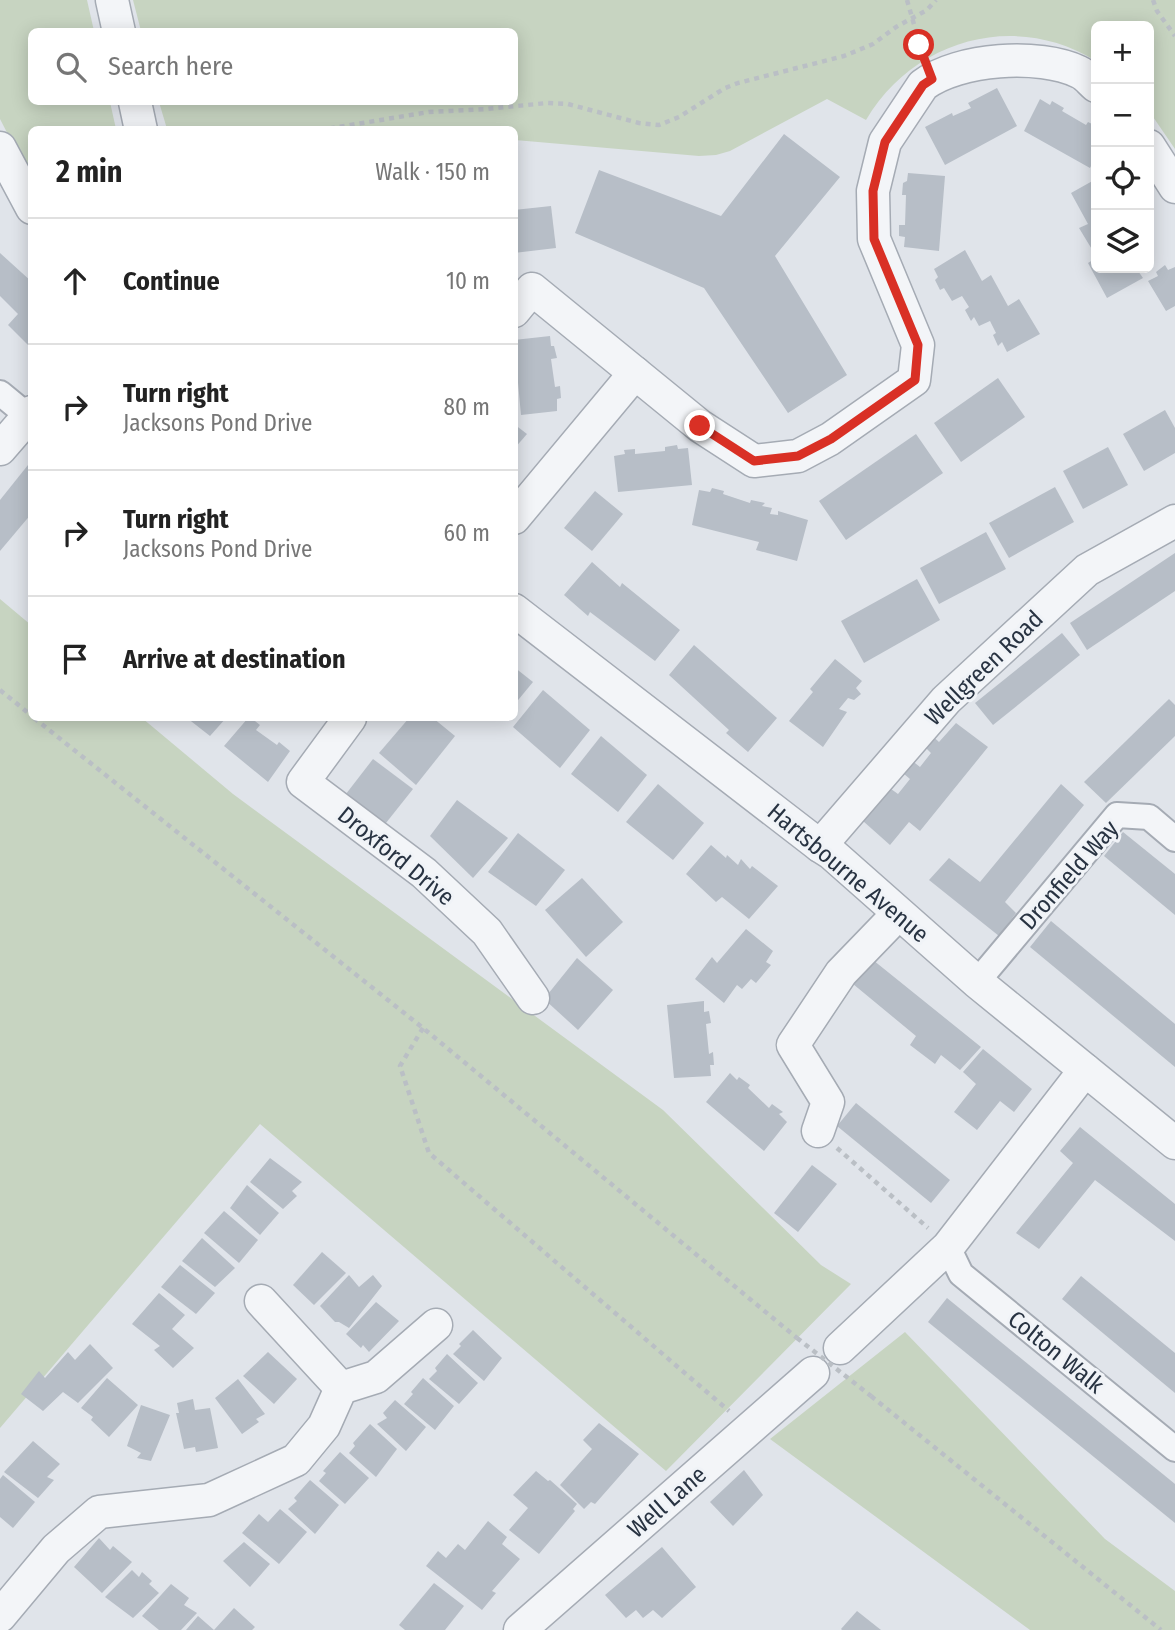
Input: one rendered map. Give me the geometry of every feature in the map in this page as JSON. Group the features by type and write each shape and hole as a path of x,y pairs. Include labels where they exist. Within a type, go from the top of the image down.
{"street":[{"path":"112,0 118,28"},
{"path":"518,306 532,289 700,426 754,461 798,456 831,439 915,380 918,345 874,239 873,191 885,142 923,85 967,66 1010,60 1044,61 1081,73 1094,84"},
{"path":"136,105 140,126"},
{"path":"1150,147 1175,187"},
{"path":"0,148 28,200"},
{"path":"518,513 635,373"},
{"path":"0,393 28,413"},
{"path":"0,449 28,416"},
{"name":"Wellgreen Road","path":"820,846 946,700 1087,570 1175,521"},
{"name":"Hartsbourne Avenue","path":"518,613 831,853 977,982 1175,1143"},
{"name":"Droxford Drive","path":"348,721 303,782 424,873 487,932 533,998"},
{"name":"Dronfield Way","path":"977,982 1117,815 1149,817 1175,839"},
{"path":"818,1131 828,1102 793,1045 841,973 898,914"},
{"path":"840,1348 948,1247 1085,1070"},
{"name":"Colton Walk","path":"948,1247 961,1274 1175,1449"},
{"path":"261,1301 341,1388"},
{"path":"0,1616 56,1549 99,1512 209,1500 296,1460 324,1426 341,1388 376,1377 436,1325"},
{"name":"Well Lane","path":"520,1630 813,1373"}],"path":[{"path":"907,0 919,45 932,79"},
{"path":"344,126 429,112 547,103 568,104 659,125 668,123 725,88 738,83 844,56 873,44 896,27 927,10 936,0"},
{"path":"1153,0 1157,11 1175,36"},
{"path":"0,691 28,713"},
{"path":"38,721 423,1028 797,1338 1161,1630"},
{"path":"423,1028 400,1066 429,1153 750,1429"},
{"path":"818,1131 948,1247"}],"green space":[{"path":"0,0 87,0 93,28 28,28 28,105 111,105 115,126 28,126 28,173 0,119"},
{"path":"133,0 1175,0 1175,149 1154,118 1154,21 1091,21 1091,59 1065,46 1033,38 1001,36 969,41 939,53 911,70 886,92 866,120 827,99 730,151 716,155 699,156 518,140 518,126 166,126 160,105 518,105 518,28 140,28"},
{"path":"0,599 28,622 28,721 146,721 233,794 663,1110 821,1265 851,1284 666,1471 260,1124 0,1428"},
{"path":"905,1332 1105,1539 1175,1591 1175,1630 1030,1630 770,1439"}],"building":[{"path":"997,88 1017,126 945,165 925,127 952,113 953,116 971,108 968,103"},
{"path":"1040,99 1050,105 1052,101 1064,108 1062,111 1086,125 1088,122 1091,124 1090,168 1024,131"},
{"path":"784,134 840,177 775,256 847,375 788,413 704,288 575,233 599,170 721,216"},
{"path":"908,173 945,176 939,251 904,247 905,237 899,236 899,225 905,225 906,195 902,195 903,183 907,181"},
{"path":"1091,182 1091,248 1079,228 1088,224 1071,193"},
{"path":"551,206 556,248 518,253 518,210"},
{"path":"965,250 982,281 991,275 1008,306 1019,299 1040,334 1007,352 1002,342 998,346 990,321 979,326 974,317 971,321 965,310 969,307 962,296 952,301 944,288 940,290 934,269"},
{"path":"0,253 28,278 28,345 8,325 18,314 0,296"},
{"path":"1165,265 1168,270 1175,267 1175,306 1166,311 1148,281 1158,276 1156,272"},
{"path":"1093,273 1140,273 1143,278 1107,298"},
{"path":"550,336 557,358 551,359 555,387 560,386 561,398 557,399 557,411 521,415 518,340"},
{"path":"998,378 1025,417 961,462 934,423"},
{"path":"1165,410 1175,428 1175,453 1144,471 1123,434"},
{"path":"518,427 527,434 518,444"},
{"path":"916,434 943,473 846,540 819,501"},
{"path":"677,445 678,449 688,448 692,485 618,492 614,456 625,454 624,450 635,449 635,454 665,451 665,447"},
{"path":"1108,447 1128,485 1083,509 1063,471"},
{"path":"28,465 28,518 0,551 0,500"},
{"path":"1055,487 1074,522 1009,558 989,523"},
{"path":"712,488 750,503 751,500 765,503 762,506 772,508 770,514 778,515 778,511 808,520 797,561 756,550 759,542 692,525 699,490 710,492"},
{"path":"595,491 623,514 592,551 564,528"},
{"path":"986,532 1006,569 939,604 920,568"},
{"path":"1175,553 1175,591 1087,650 1070,623"},
{"path":"592,562 620,587 622,583 680,630 655,661 590,612 588,616 564,595"},
{"path":"917,579 940,620 864,663 841,621"},
{"path":"1062,633 1080,655 993,725 975,703"},
{"path":"694,645 777,718 748,752 726,733 729,730 669,675"},
{"path":"835,659 862,681 856,688 861,694 854,700 848,698 839,709 847,712 823,747 789,721 813,692 810,689"},
{"path":"518,670 533,682 518,700"},
{"path":"543,690 590,730 560,768 513,727"},
{"path":"1169,699 1175,705 1175,736 1106,803 1084,782"},
{"path":"191,721 223,721 210,736"},
{"path":"245,721 255,721 260,725 256,730 290,751 268,782 224,746"},
{"path":"406,721 437,721 455,736 416,785 379,753"},
{"path":"956,723 988,747 920,831 909,822 890,845 863,821 880,800 884,784 898,794 910,779 897,768 906,756 920,767 931,753 920,742 927,731 939,742"},
{"path":"601,736 647,775 618,812 571,774"},
{"path":"373,759 413,789 378,833 339,803"},
{"path":"658,784 704,823 673,860 626,822"},
{"path":"1061,784 1084,805 1005,902 1016,913 999,936 929,880 949,858 980,882"},
{"path":"457,800 508,838 473,878 430,836"},
{"path":"1123,832 1175,874 1175,915 1104,856"},
{"path":"518,833 565,870 536,906 488,872"},
{"path":"711,845 738,865 741,859 750,869 752,866 778,886 749,919 722,897 716,902 686,874"},
{"path":"582,878 623,922 586,957 545,910"},
{"path":"1051,921 1175,1024 1175,1067 1030,947"},
{"path":"746,929 773,951 766,962 771,965 756,983 751,979 742,989 737,985 724,1003 695,979 712,957 717,963"},
{"path":"868,956 981,1047 960,1070 941,1055 935,1064 910,1045 916,1036 847,979"},
{"path":"577,958 613,990 578,1030 544,999"},
{"path":"704,1001 704,1012 709,1011 711,1023 706,1024 709,1054 713,1052 711,1076 674,1078 667,1005"},
{"path":"983,1049 1032,1089 1014,1112 1000,1101 977,1130 954,1112 976,1084 963,1072"},
{"path":"730,1073 737,1080 739,1077 750,1085 748,1088 769,1108 772,1104 783,1112 779,1114 787,1122 764,1151 706,1102"},
{"path":"856,1103 950,1180 931,1203 837,1126"},
{"path":"1080,1127 1175,1204 1175,1241 1095,1180 1039,1249 1016,1233 1073,1163 1060,1151"},
{"path":"270,1158 302,1182 292,1191 297,1196 283,1209 250,1182"},
{"path":"812,1165 837,1184 798,1232 774,1213"},
{"path":"247,1185 279,1213 260,1235 230,1208"},
{"path":"224,1211 258,1240 239,1263 204,1233"},
{"path":"202,1238 235,1268 215,1287 182,1261"},
{"path":"322,1252 346,1273 314,1305 293,1285"},
{"path":"180,1265 215,1293 196,1314 161,1287"},
{"path":"349,1275 359,1287 373,1275 382,1286 349,1328 335,1322 320,1306"},
{"path":"1081,1276 1175,1353 1175,1393 1062,1299"},
{"path":"159,1293 185,1315 172,1329 194,1348 173,1368 154,1350 160,1346 132,1324"},
{"path":"947,1298 1175,1484 1175,1523 928,1322"},
{"path":"376,1302 399,1321 369,1352 346,1334"},
{"path":"473,1330 502,1358 484,1381 453,1354"},
{"path":"90,1344 113,1368 78,1403 63,1392 43,1411 21,1394 39,1371 45,1378 68,1352 75,1360"},
{"path":"268,1352 297,1379 274,1404 243,1376"},
{"path":"447,1354 478,1383 459,1404 429,1379"},
{"path":"107,1378 138,1405 109,1437 91,1420 93,1417 81,1408"},
{"path":"423,1378 454,1406 435,1430 404,1404"},
{"path":"238,1379 265,1414 256,1419 259,1422 242,1434 215,1398"},
{"path":"193,1399 195,1410 210,1408 218,1448 196,1452 195,1447 184,1449 176,1413 179,1413 177,1403"},
{"path":"395,1400 426,1427 406,1451 377,1424 387,1418 383,1413"},
{"path":"141,1405 170,1415 151,1461 137,1458 141,1453 127,1446"},
{"path":"599,1423 639,1454 595,1504 591,1502 584,1509 560,1485 592,1449 583,1440"},
{"path":"370,1424 397,1449 376,1477 349,1453 355,1446 353,1443"},
{"path":"33,1441 60,1464 47,1477 54,1480 38,1498 4,1472"},
{"path":"340,1452 369,1478 345,1504 319,1481 326,1473 323,1471"},
{"path":"744,1470 763,1495 733,1526 710,1502"},
{"path":"536,1471 577,1504 573,1509 575,1511 539,1554 509,1530 528,1508 513,1495"},
{"path":"3,1475 35,1502 13,1528 0,1517 0,1479"},
{"path":"310,1480 339,1505 315,1534 288,1509 297,1501 294,1498"},
{"path":"280,1509 307,1532 279,1564 242,1533 259,1514 268,1522"},
{"path":"488,1521 507,1537 502,1544 520,1559 492,1591 496,1593 482,1610 426,1566 438,1551 446,1558 458,1544 465,1550"},
{"path":"99,1538 110,1550 113,1546 132,1562 102,1593 74,1567"},
{"path":"244,1542 270,1564 250,1587 223,1561"},
{"path":"662,1547 696,1587 662,1618 653,1610 643,1618 636,1610 626,1618 605,1595"},
{"path":"132,1570 139,1577 142,1572 152,1581 149,1584 159,1593 133,1618 105,1597"},
{"path":"434,1583 464,1606 445,1630 405,1630 399,1625"},
{"path":"171,1584 189,1598 184,1605 197,1613 181,1630 159,1630 142,1616"},
{"path":"234,1608 255,1627 252,1630 214,1630"},
{"path":"857,1611 881,1630 842,1630"},
{"path":"198,1616 214,1630 186,1630"}],"route":[{"path":"700,426 754,461 798,456 831,439 915,380 918,345 874,239 873,191 885,142 923,85 932,79 919,45"}]}
